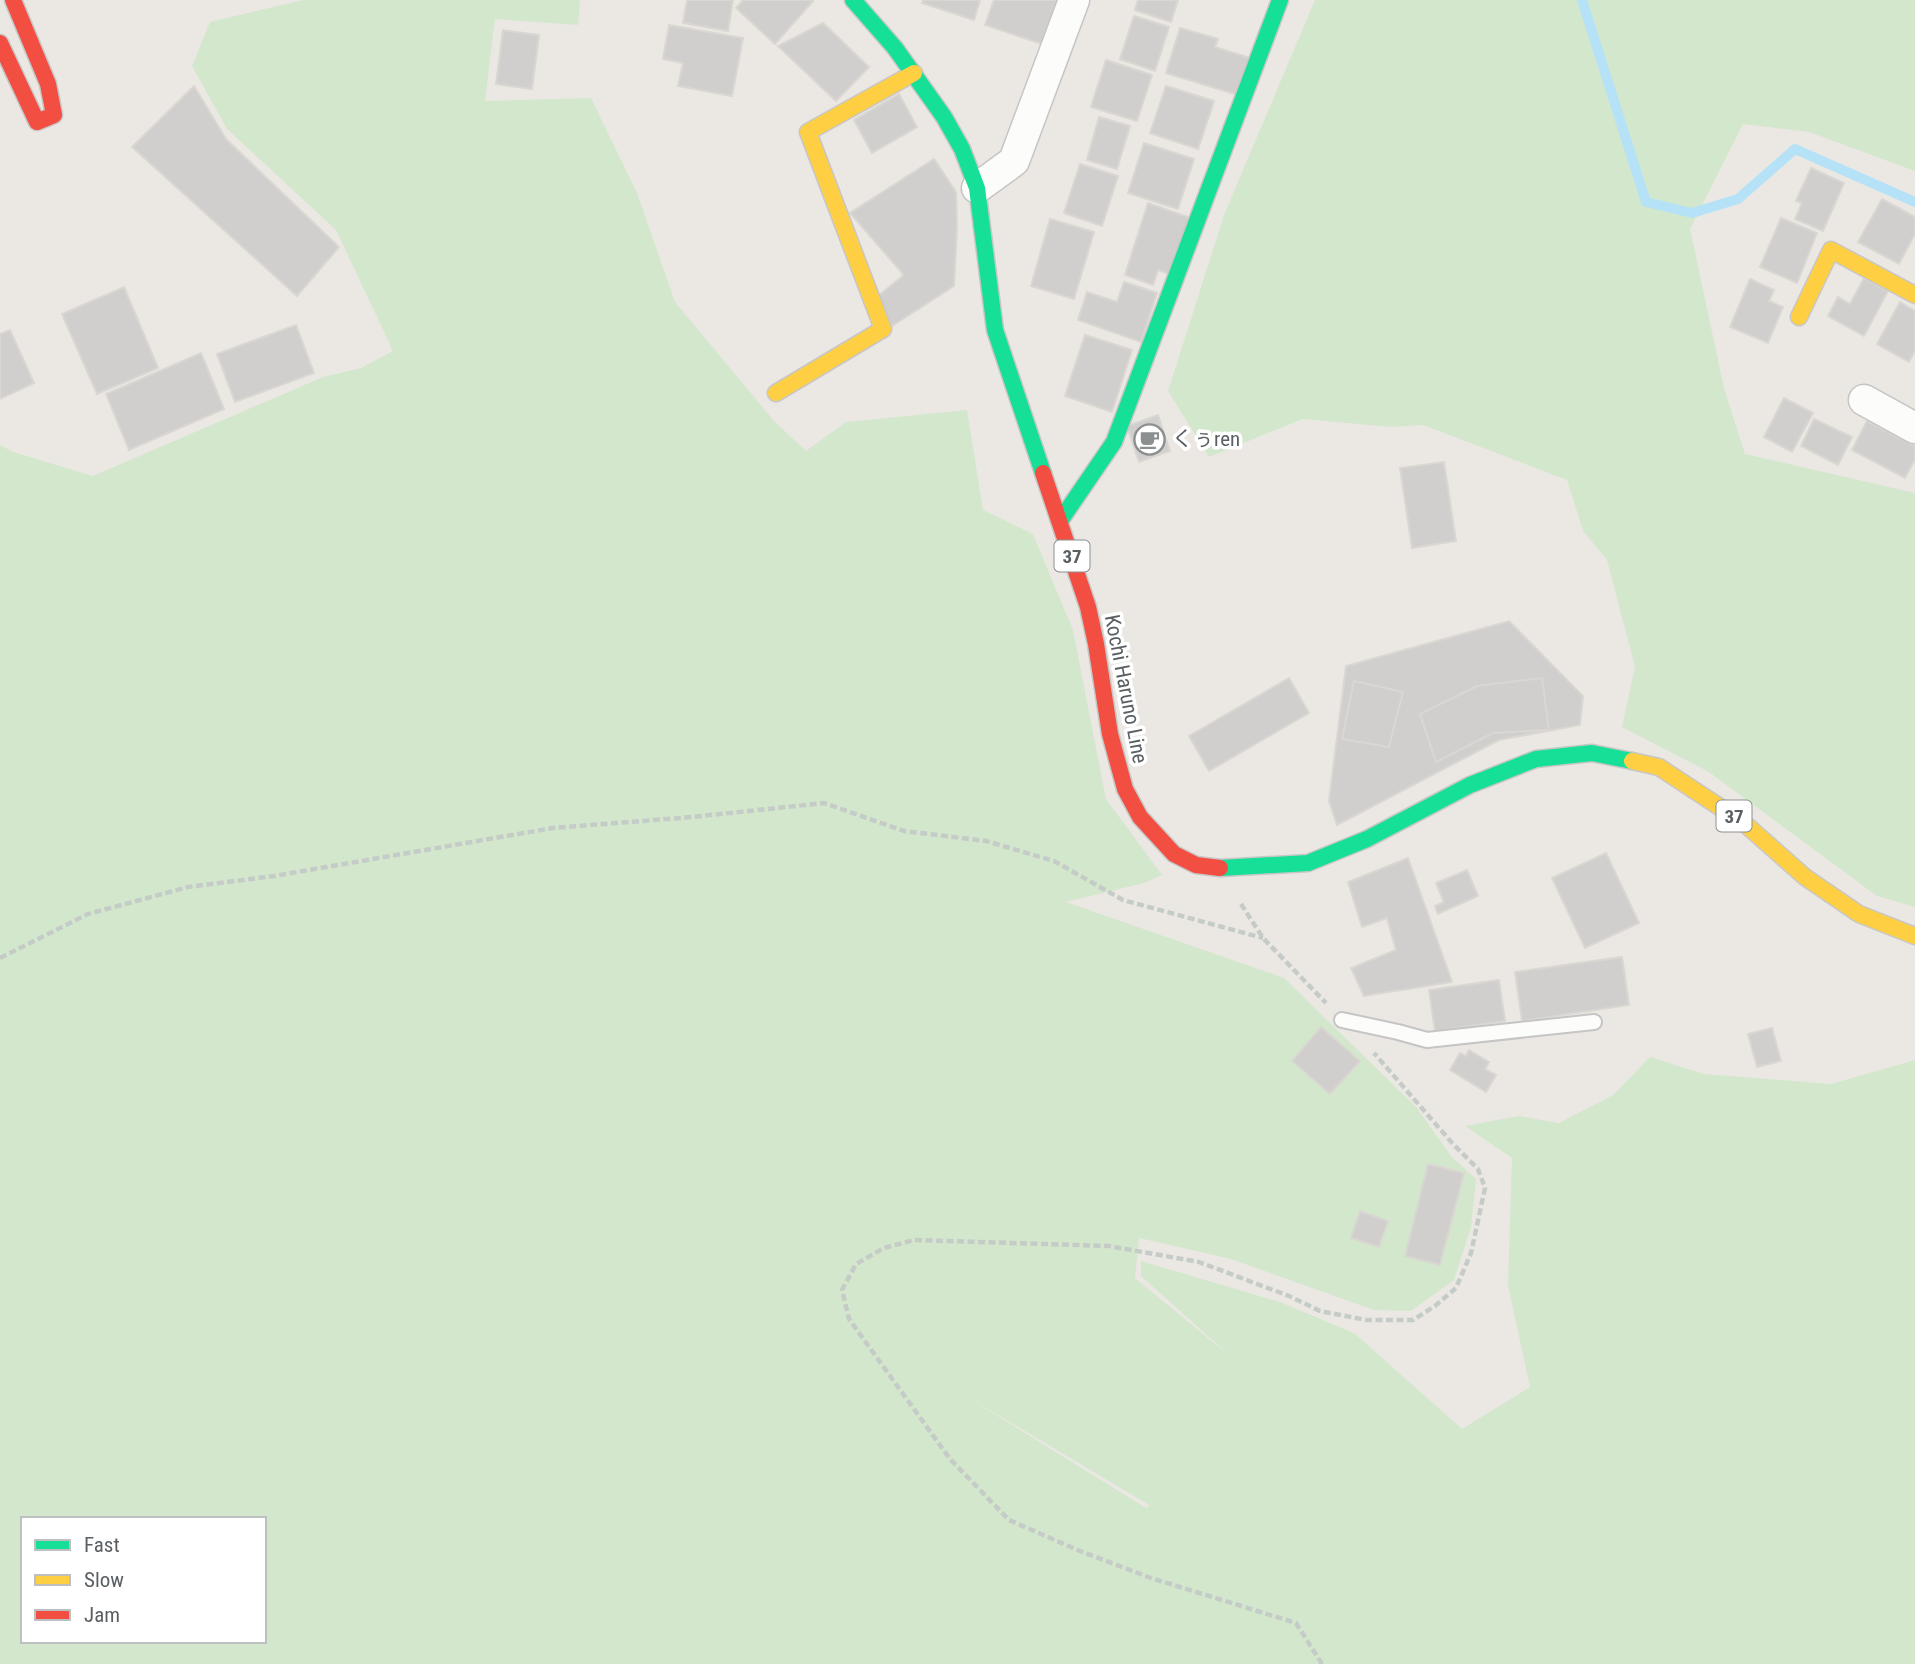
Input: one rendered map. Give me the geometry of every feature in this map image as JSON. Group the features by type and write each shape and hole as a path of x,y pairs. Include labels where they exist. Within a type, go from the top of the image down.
{"main road":[{"path":"0,43 37,122 54,114 48,84 13,0"},
{"path":"1060,520 1114,442 1280,0"},
{"name":"Kochi Haruno Line","path":"865,6 944,117 962,149 977,188 995,330 1088,607 1110,734 1125,789 1140,817 1174,854 1196,865 1218,868 1308,863 1367,839 1470,785 1536,760 1592,752 1659,767 1744,823 1805,877 1859,914 1915,936"},
{"path":"776,393 883,329 808,132 914,73"},
{"path":"1799,317 1831,250 1915,295"}],"street":[{"path":"977,188 1014,161 1074,0"},
{"path":"1864,400 1915,428"}],"lane":[{"path":"1342,1020 1427,1040 1594,1022"}],"path":[{"path":"0,958 88,914 188,887 274,876 554,828 824,803 904,831 986,841 1054,861 1123,900 1263,938"},
{"path":"1218,868 1263,938 1382,1061 1478,1169 1485,1188 1471,1253 1456,1288 1413,1320 1366,1320 1320,1311 1289,1296 1199,1262 1109,1245 914,1240 884,1248 856,1264 842,1290 849,1319 950,1459 1009,1520 1151,1578 1296,1623 1322,1664"}],"green space":[{"path":"303,0 580,0 578,25 495,19 485,101 591,98 637,193 675,302 774,421 806,451 846,422 967,410 983,510 1033,534 1073,630 1106,799 1162,875 1144,883 1066,902 1284,978 1417,1108 1451,1156 1476,1179 1471,1227 1454,1280 1411,1311 1374,1310 1231,1259 1139,1238 1135,1278 1230,1356 1141,1276 1141,1261 1280,1302 1354,1333 1462,1429 1530,1387 1508,1285 1512,1158 1465,1126 1518,1116 1559,1123 1613,1095 1650,1057 1704,1074 1831,1084 1915,1060 1915,1664 0,1664 0,445 13,452 93,476 323,377 361,368 393,351 336,230 227,129 192,66 210,22","holes":["961,1393 1149,1505 1146,1508"]},
{"path":"1315,0 1915,0 1915,171 1809,132 1743,124 1690,229 1724,388 1745,454 1915,493 1915,907 1877,896 1709,772 1622,727 1635,667 1607,560 1583,531 1567,480 1423,425 1391,427 1303,419 1209,457 1168,391 1224,215"}],"building":[{"path":"687,0 733,0 728,31 683,23"},
{"path":"743,0 813,1 775,44 736,8"},
{"path":"923,0 980,0 974,20 922,3"},
{"path":"994,0 1063,0 1048,46 985,25"},
{"path":"1138,0 1178,0 1171,22 1135,10"},
{"path":"1134,16 1169,27 1155,71 1120,59"},
{"path":"823,23 869,67 836,101 778,46"},
{"path":"669,25 743,38 732,96 678,86 683,63 663,59"},
{"path":"1180,28 1218,39 1215,47 1253,59 1241,96 1166,73"},
{"path":"503,30 539,35 532,89 496,84"},
{"path":"1106,60 1152,75 1137,121 1091,107"},
{"path":"194,86 226,139 339,247 297,296 132,147"},
{"path":"1166,86 1214,101 1198,149 1150,133"},
{"path":"899,94 917,127 872,153 854,120"},
{"path":"1099,117 1130,126 1117,169 1087,160"},
{"path":"1144,143 1194,159 1178,209 1128,193"},
{"path":"934,159 956,192 954,286 892,326 878,296 904,275 850,213"},
{"path":"1080,164 1118,176 1102,226 1064,213"},
{"path":"1811,168 1844,183 1823,231 1795,219 1802,203 1796,201"},
{"path":"1882,199 1915,217 1915,234 1899,264 1858,242"},
{"path":"1148,203 1191,218 1173,275 1158,270 1153,285 1125,275"},
{"path":"1781,218 1817,233 1797,283 1760,267"},
{"path":"1050,219 1094,232 1074,299 1031,286"},
{"path":"1864,278 1888,291 1864,336 1828,316 1838,297 1850,304"},
{"path":"1750,279 1774,290 1769,301 1783,307 1768,343 1730,327"},
{"path":"1124,282 1157,293 1141,342 1078,320 1087,292 1117,302"},
{"path":"124,287 158,368 97,394 62,314"},
{"path":"1900,302 1915,311 1915,351 1909,362 1877,344"},
{"path":"296,325 314,373 235,402 217,354"},
{"path":"10,330 34,383 0,399 0,334"},
{"path":"1085,335 1132,350 1112,412 1065,396"},
{"path":"201,353 224,409 129,450 106,394"},
{"path":"1784,398 1813,413 1792,452 1764,437"},
{"name":"くぅren","path":"1158,415 1170,451 1139,462 1127,426"},
{"path":"1814,419 1852,437 1838,465 1801,446"},
{"path":"1867,421 1915,446 1915,459 1905,478 1852,450"},
{"path":"1444,462 1456,541 1412,548 1400,468"},
{"path":"1509,621 1583,696 1580,725 1499,740 1337,825 1329,801 1346,666"},
{"path":"1289,678 1309,713 1209,771 1189,736"},
{"path":"1542,678 1549,730 1493,733 1436,762 1420,714 1477,686"},
{"path":"1354,681 1403,692 1389,747 1342,739"},
{"path":"1606,853 1639,923 1585,948 1552,878"},
{"path":"1408,858 1452,982 1364,996 1351,968 1396,950 1387,918 1362,927 1348,882"},
{"path":"1467,870 1478,896 1438,914 1435,906 1444,902 1436,883"},
{"path":"1622,957 1629,1005 1522,1021 1515,972"},
{"path":"1499,980 1505,1021 1435,1031 1429,990"},
{"path":"1321,1027 1360,1061 1330,1094 1292,1061"},
{"path":"1772,1028 1781,1061 1757,1067 1748,1034"},
{"path":"1469,1050 1489,1062 1485,1069 1496,1075 1486,1092 1450,1070 1460,1053 1466,1056"},
{"path":"1428,1164 1464,1173 1440,1265 1405,1256"},
{"path":"1360,1211 1388,1221 1379,1247 1351,1238"}],"waterway":[{"path":"1582,0 1646,202 1692,213 1738,199 1795,149 1915,202"}],"traffic: fast":[{"path":"853,0 895,48 944,117 962,149 977,188 995,330 1043,473"},
{"path":"1060,521 1114,442 1280,0"},
{"path":"1220,868 1308,863 1367,839 1470,785 1536,759 1592,753 1632,761"}],"traffic: slow":[{"path":"776,393 883,329 808,132 914,73"},
{"path":"1799,317 1831,250 1915,295"},
{"path":"1632,761 1659,767 1744,823 1805,877 1859,914 1915,936"}],"traffic: jam":[{"path":"0,43 37,122 54,115 48,84 13,0"},
{"path":"1043,473 1088,607 1110,734 1125,789 1140,817 1174,854 1196,865 1220,868"}],"place":[{"name":"くぅren","path":"1149,439"}]}
